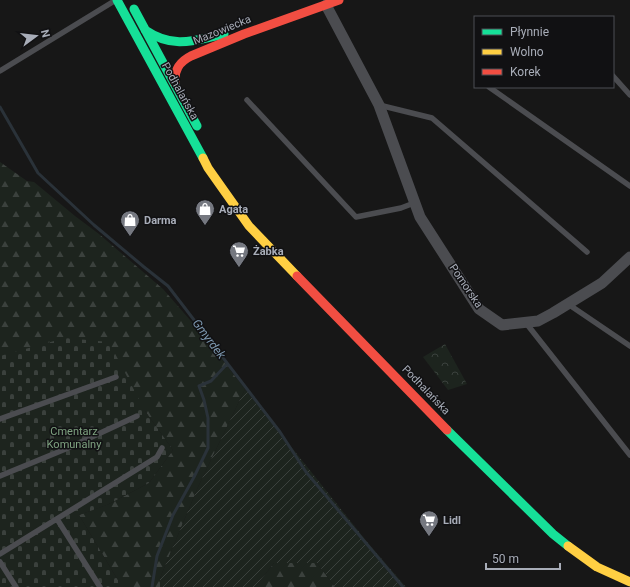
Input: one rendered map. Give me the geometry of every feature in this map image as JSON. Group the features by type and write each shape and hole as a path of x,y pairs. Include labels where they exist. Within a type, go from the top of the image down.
{"street":[{"name":"Podhalańska","path":"117,0 208,168 249,226 427,410 553,534 597,567 630,582"},
{"name":"Podhalańska","path":"129,0 145,29 166,54 175,83 201,134"},
{"name":"Mazowiecka","path":"180,62 274,22 339,0"},
{"name":"Pomorska","path":"326,5 378,105 420,216 479,309 502,325 538,321 602,283 628,261"},
{"name":"Mazowiecka","path":"166,54 183,43 274,22"},
{"name":"Mazowiecka","path":"145,29 156,38 183,43"},
{"path":"145,53 156,59 166,54"},
{"path":"166,54 180,62 174,78 175,83"},
{"path":"158,78 158,69 166,54"},
{"name":"Podhalańska","path":"207,147 224,192"}],"lane":[{"path":"0,71 117,0"},
{"path":"614,77 630,95"},
{"path":"491,88 630,186"},
{"path":"247,100 356,217 400,208 414,203"},
{"path":"378,105 432,118 587,252"},
{"path":"568,304 630,346"},
{"path":"526,323 630,455"},
{"path":"0,419 116,377"},
{"path":"0,476 68,448 137,416"},
{"path":"0,554 157,457 162,448"},
{"path":"56,519 100,587"},
{"path":"0,562 16,587"}],"green space":[{"path":"0,162 27,181 34,182 99,234 163,289 204,336 245,389 198,487 160,578 160,587 119,587 119,582 79,515 109,504 149,483 173,450 145,411 0,356"},
{"name":"Cmentarz Komunalny","path":"65,338 109,342 145,411 173,450 149,483 107,505 79,515 119,582 119,587 0,587 0,356"},
{"path":"445,344 467,384 448,390 423,357"},
{"path":"245,389 368,543 406,587 335,587 317,563 274,563 255,587 160,587 160,578 198,487"},
{"path":"274,563 317,563 335,587 255,587"}],"waterway":[{"name":"Gmyrdek","path":"0,107 38,173 94,225 168,286 280,432 306,472 403,587"},
{"path":"152,587 157,556 173,515 208,448 208,418 199,386 211,381 227,364"}],"traffic: fast":[{"path":"117,0 203,158"},
{"path":"134,9 197,126"},
{"path":"145,30 165,40 183,42 224,34"},
{"path":"447,430 553,534 568,546"}],"traffic: slow":[{"path":"203,158 208,168 249,226 297,276"},
{"path":"568,546 597,567 630,582"}],"traffic: jam":[{"path":"175,83 176,70 183,61 191,56 244,34 339,0"},
{"path":"297,276 447,430"}],"place":[{"name":"Agata","path":"205,226"},
{"name":"Darma","path":"130,237"},
{"name":"Żabka","path":"239,268"},
{"name":"Lidl","path":"429,537"}]}
